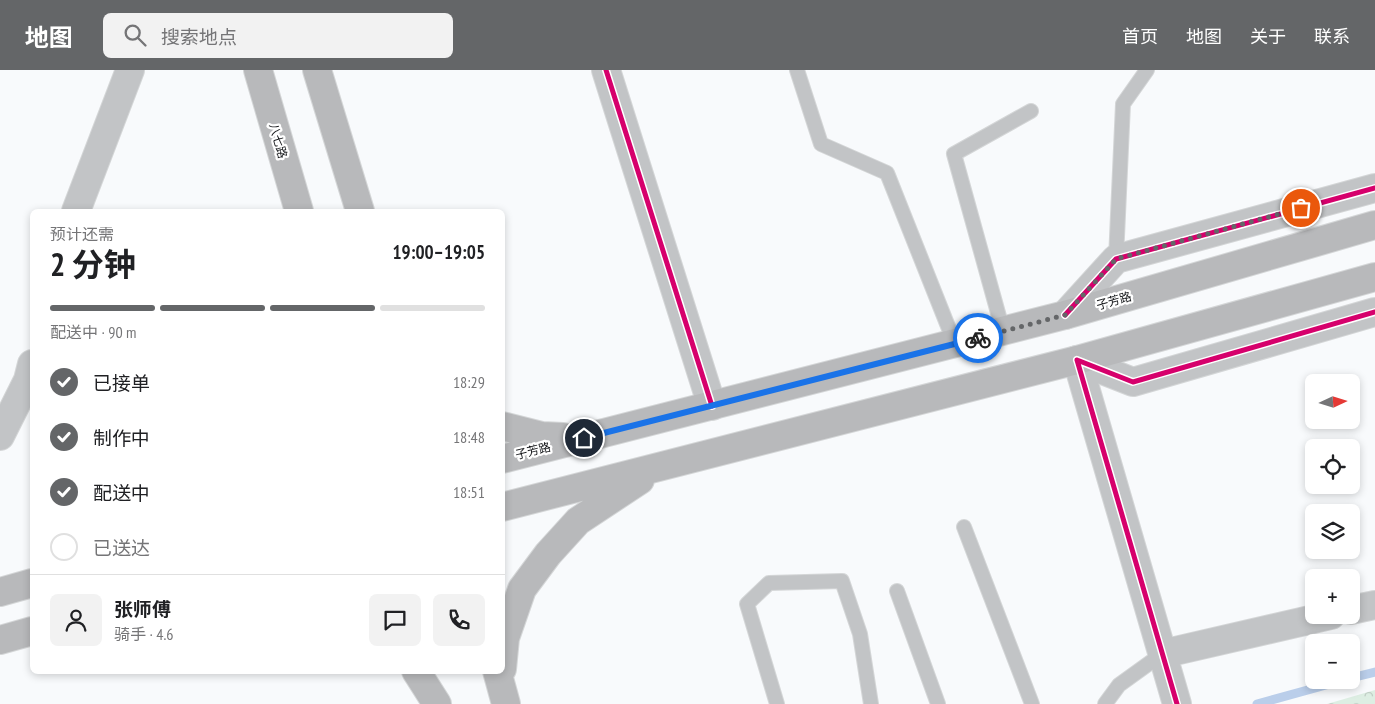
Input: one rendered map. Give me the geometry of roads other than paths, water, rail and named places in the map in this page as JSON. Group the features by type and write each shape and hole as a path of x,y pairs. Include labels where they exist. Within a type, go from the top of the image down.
{"main road":[{"name":"八七路","path":"258,70 298,209"},
{"path":"317,70 359,209"},
{"name":"子芳路","path":"505,458 1065,315 1375,225"},
{"path":"505,506 1078,360 1375,277"},
{"path":"505,427 542,436 584,438"},
{"path":"505,638 522,589 548,554 578,521 659,467"},
{"path":"0,592 30,584"},
{"path":"0,640 30,632"},
{"path":"418,674 437,704"},
{"path":"434,674 442,704"}],"street":[{"path":"77,209 130,70"},
{"path":"606,70 712,406"},
{"path":"1065,315 1116,259 1375,188"},
{"path":"1078,360 1133,382 1375,312"},
{"path":"1078,360 1177,704"},
{"path":"0,436 28,380 30,372"},
{"path":"1360,608 1375,605"},
{"path":"1162,654 1305,621"}],"lane":[{"path":"797,70 821,144 887,173 955,344"},
{"path":"1116,259 1123,104 1147,70"},
{"path":"1002,331 954,154 1031,110"},
{"path":"964,527 1032,704"},
{"path":"777,704 747,604 769,583 842,581 860,634 871,704"},
{"path":"897,591 938,704"},
{"path":"1105,704 1119,685 1162,654"}],"waterway":[{"path":"1360,676 1375,672"},
{"path":"1257,704 1311,689"}]}
